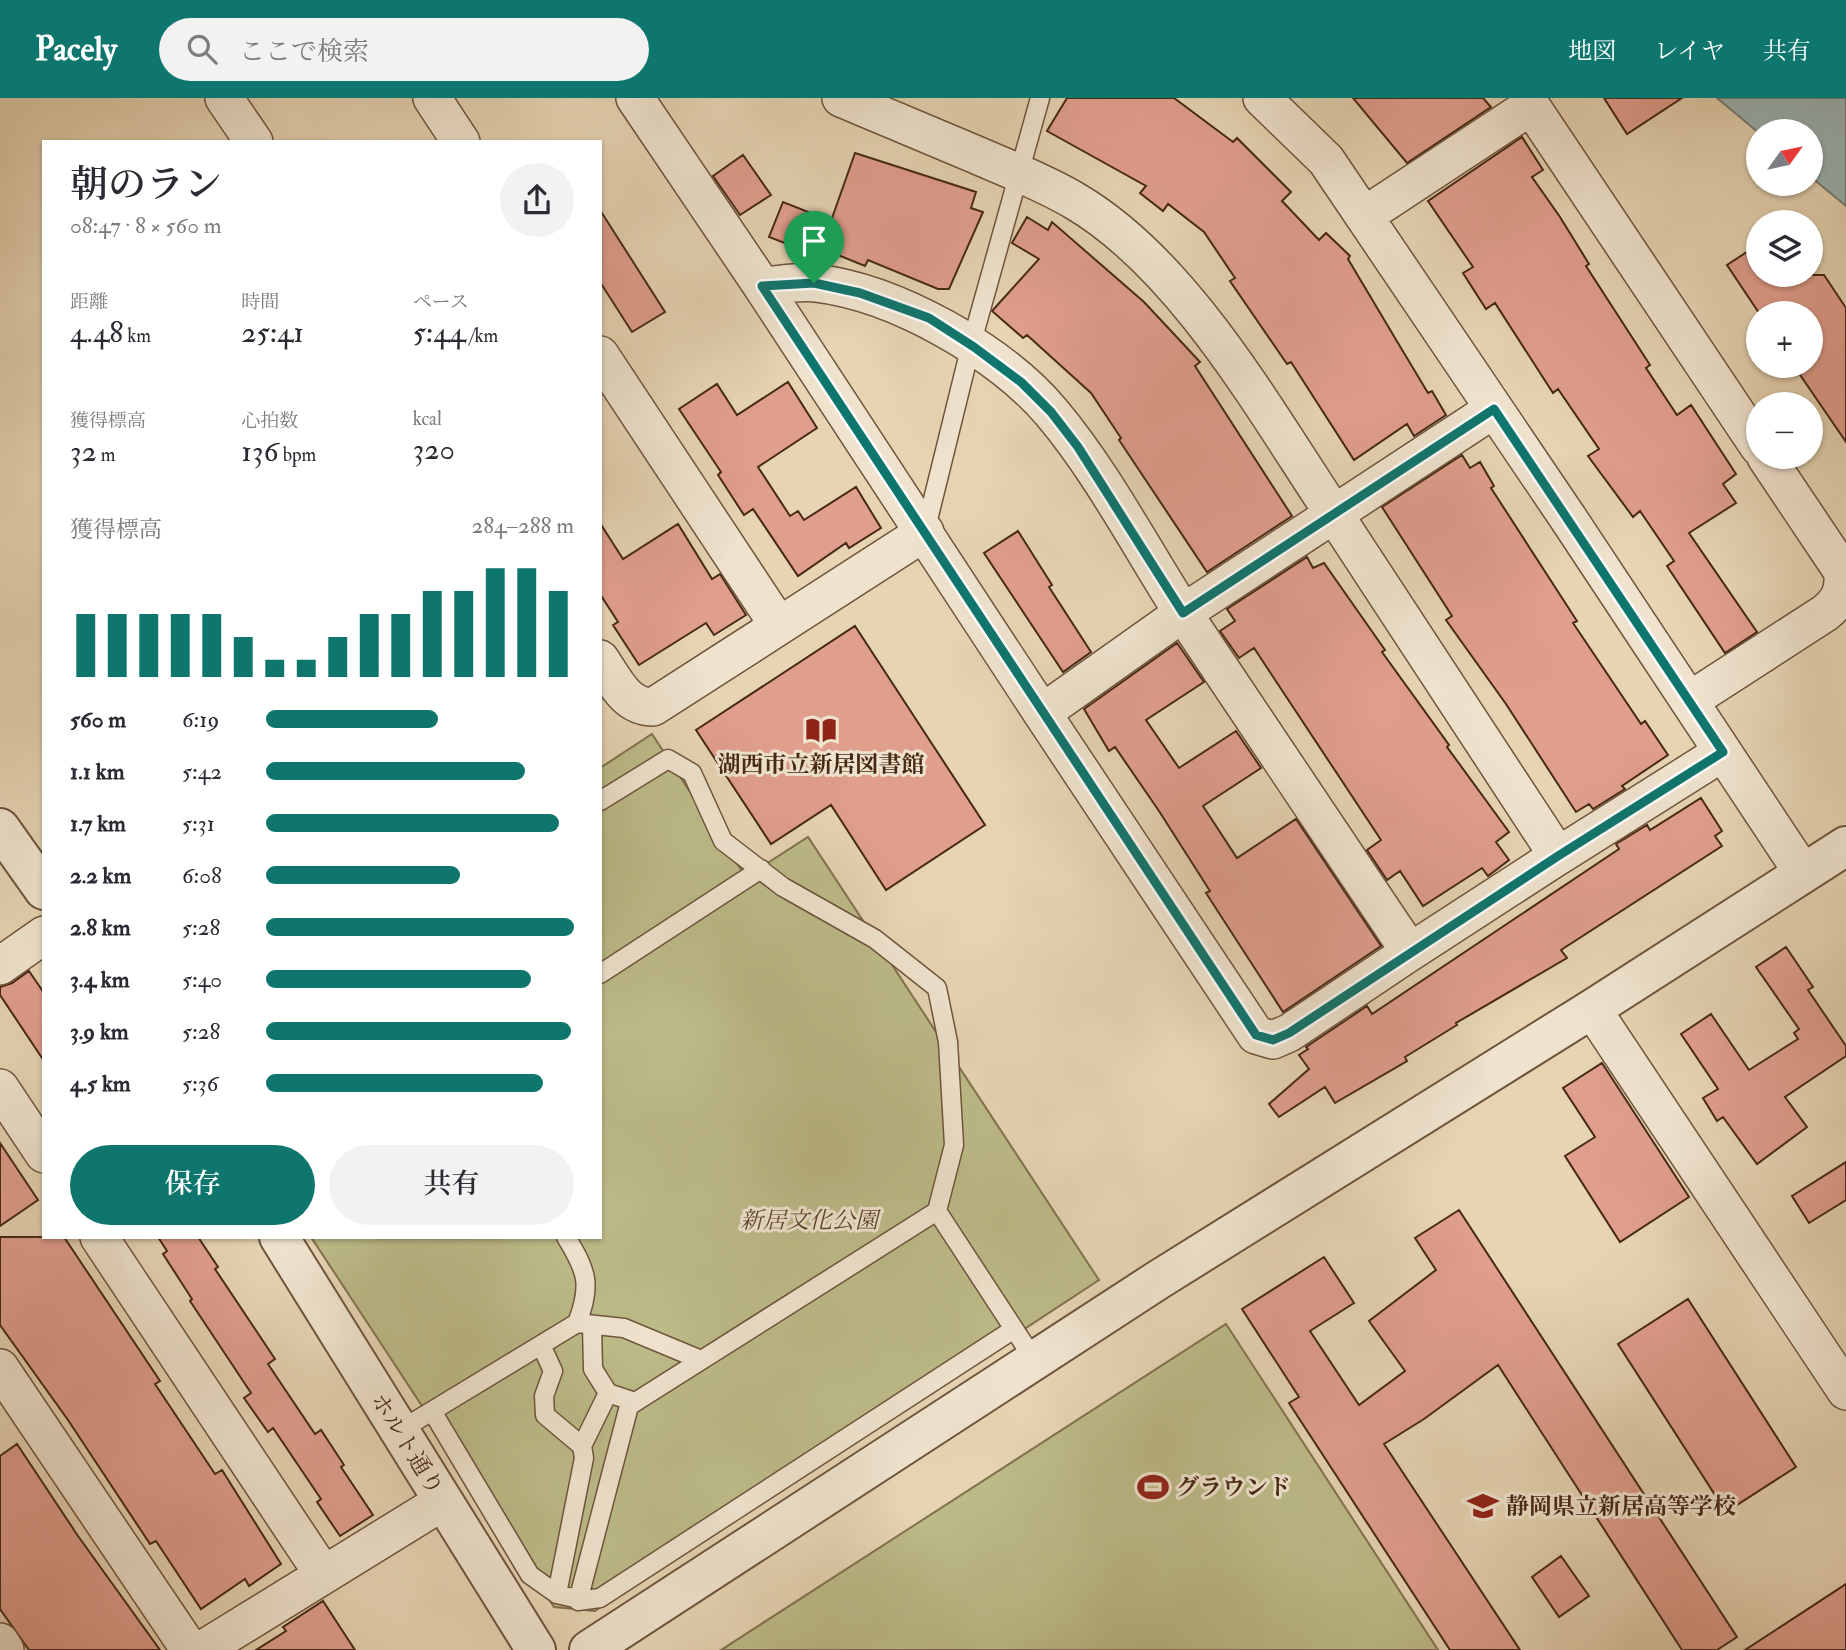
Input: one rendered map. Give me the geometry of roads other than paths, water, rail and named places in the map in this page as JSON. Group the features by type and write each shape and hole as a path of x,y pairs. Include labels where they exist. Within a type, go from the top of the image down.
{"street":[{"path":"224,98 253,140"},
{"path":"432,98 460,140"},
{"path":"635,98 1256,1035 1273,1040 1289,1033 1558,856 1723,752"},
{"path":"841,98 1020,174 1076,201 1126,238 1172,283 1215,337 1558,856"},
{"path":"1262,98 1326,160 1803,873"},
{"path":"1364,216 1528,102 1746,428"},
{"path":"762,286 814,283 860,293 929,318 1021,382 1051,412 1078,447 1183,613 1410,952"},
{"path":"602,358 779,626"},
{"path":"1042,713 1183,613 1494,409"},
{"path":"1689,701 1825,613 1837,603 1843,588 1843,572 1774,469"},
{"path":"602,662 628,699 640,707 653,707 925,532"},
{"path":"0,828 42,887"},
{"path":"589,1650 1035,1361 1846,846"},
{"path":"0,966 42,936"},
{"path":"1592,1009 1846,1391"},
{"path":"0,1088 42,1151"},
{"path":"100,1239 323,1574"},
{"name":"ホルト通り","path":"280,1239 536,1650"},
{"path":"0,1368 190,1650"},
{"path":"202,1650 442,1502"},
{"path":"0,1643 5,1650"}],"lane":[{"path":"925,532 971,345 1040,98"},
{"path":"579,1598 629,1406 937,1211 954,1145 948,1042 937,988 875,939 783,887 723,841 692,773 668,759 602,800"},
{"path":"602,973 761,869"},
{"path":"937,1211 1035,1361"},
{"path":"567,1239 584,1265 587,1286 584,1324 593,1369 608,1393 635,1402"},
{"path":"399,1432 541,1345 584,1324 624,1328 701,1360"},
{"path":"432,1411 530,1575 557,1594 579,1598 578,1601 600,1598 1014,1329"},
{"path":"541,1345 553,1371 544,1396 545,1415 582,1446"},
{"path":"557,1594 584,1458 582,1446 608,1393"}],"water":[{"path":"1717,98 1846,98 1846,206 1824,188 1824,119 1746,119 1746,122"}],"place":[{"name":"湖西市立新居図書館","path":"821,730"},
{"name":"グラウンド","path":"1153,1487"},
{"name":"静岡県立新居高等学校","path":"1483,1506"}],"park label":[{"name":"新居文化公園","path":"809,1220"}]}
